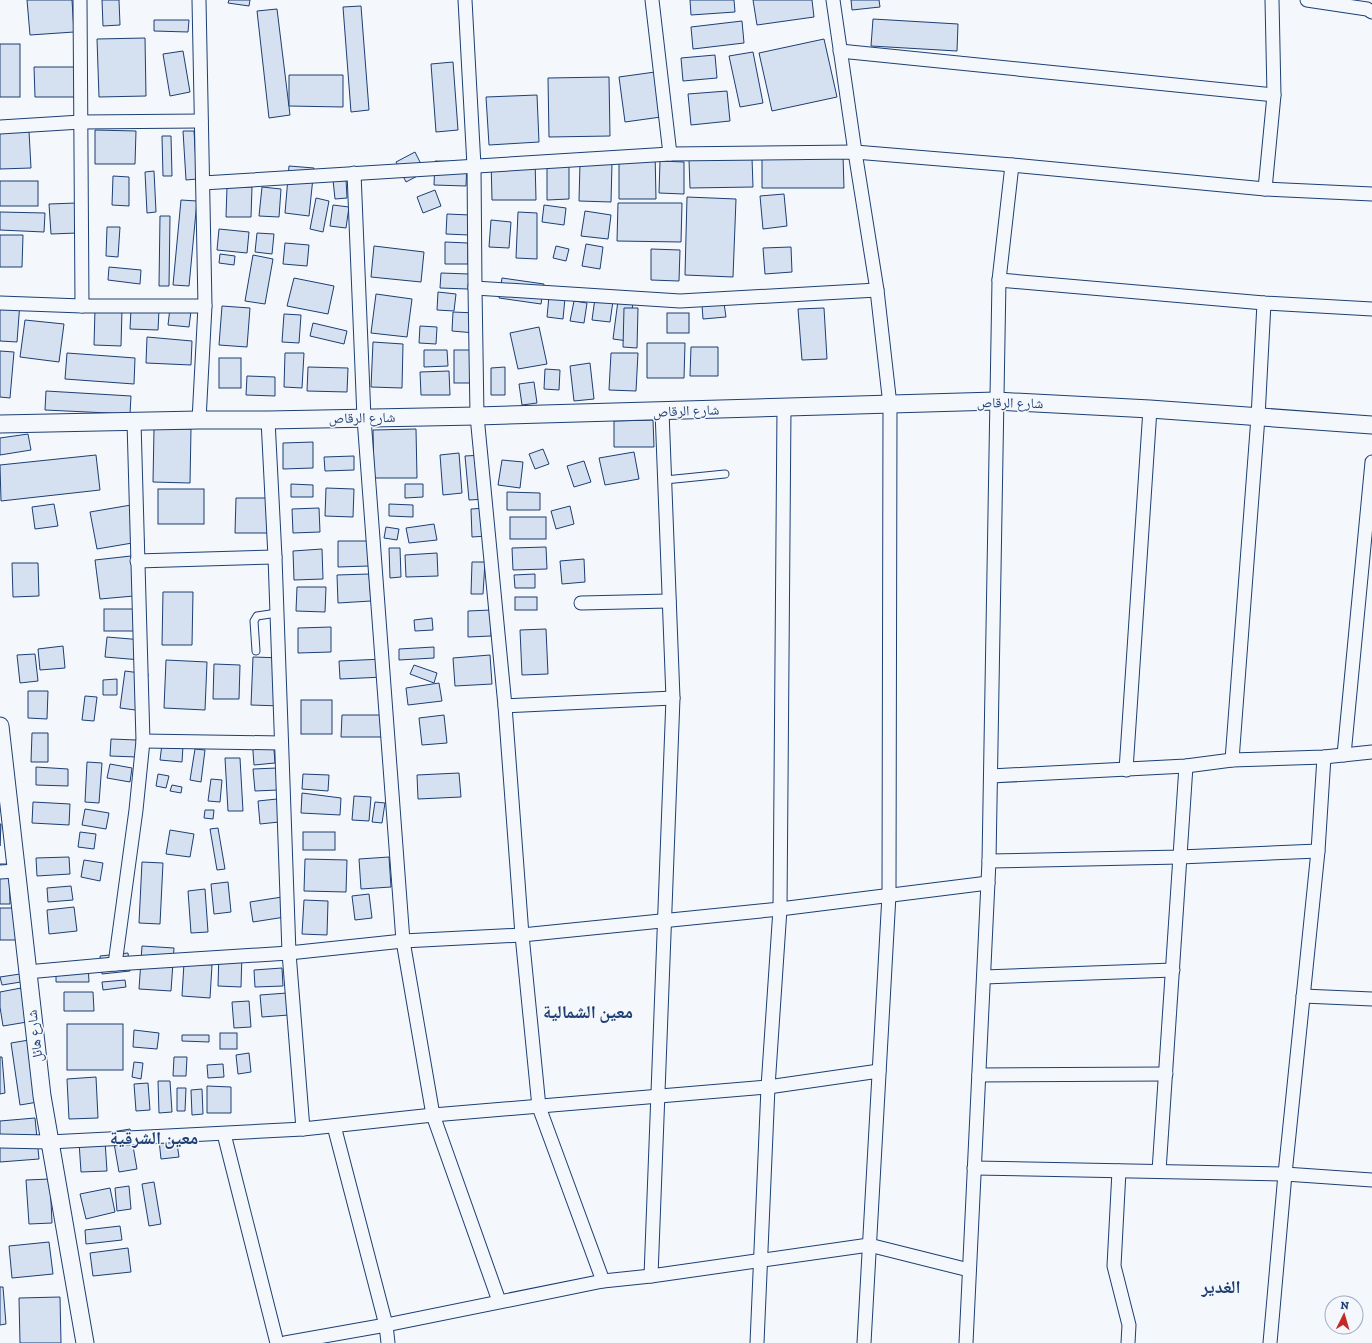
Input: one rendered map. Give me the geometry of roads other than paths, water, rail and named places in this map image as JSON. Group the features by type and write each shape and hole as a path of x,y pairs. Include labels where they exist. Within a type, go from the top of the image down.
{"street":[{"path":"80,0 82,306"},
{"path":"199,0 205,306 199,420"},
{"path":"465,0 474,166 477,416 505,706 522,935 539,1107 603,1281"},
{"path":"652,0 670,154"},
{"path":"833,0 877,290 890,405 889,895 864,1343"},
{"path":"1265,189 1274,95 1272,0"},
{"path":"1307,0 1367,9 1372,12"},
{"path":"840,51 1274,95"},
{"path":"0,127 81,122 202,121"},
{"path":"203,183 670,154 855,152 1265,189 1372,194"},
{"path":"966,1343 989,861 999,280 1012,165"},
{"path":"354,173 364,418 403,941 433,1115 499,1301"},
{"path":"999,280 1264,303 1372,309"},
{"path":"475,288 680,300 877,290"},
{"path":"0,303 82,306 205,306"},
{"path":"1232,760 1258,417 1264,303"},
{"name":"شارع الرقاص","path":"0,424 477,416 996,401 1150,409 1372,425"},
{"path":"757,1343 768,1087 780,909 784,408"},
{"path":"1126,770 1150,409"},
{"path":"652,1276 673,698 662,411"},
{"path":"268,420 275,557 289,953 303,1129"},
{"path":"115,964 136,810 143,741 134,422"},
{"path":"1344,755 1372,462"},
{"path":"137,561 275,557"},
{"path":"581,603 669,601"},
{"path":"505,706 673,698"},
{"name":"شارع هائل","path":"0,726 8,871 27,972 49,1142 85,1343"},
{"path":"143,741 281,743"},
{"path":"991,776 1126,770 1186,766 1232,760 1324,757 1372,752"},
{"path":"1270,1343 1318,851 1324,757"},
{"path":"1159,1172 1186,766"},
{"path":"989,861 1180,857 1318,851"},
{"path":"27,972 115,964 289,953 403,941 522,935 780,909 988,883"},
{"path":"984,977 1173,970"},
{"path":"1303,996 1372,999"},
{"path":"0,1141 49,1142 303,1129 433,1115 768,1087 879,1071"},
{"path":"979,1075 1166,1074"},
{"path":"334,1126 386,1325 388,1343"},
{"path":"224,1134 277,1343"},
{"path":"974,1168 1286,1174 1372,1180"},
{"path":"1119,1171 1114,1266 1129,1325 1128,1343"},
{"path":"285,1343 386,1325 603,1281 652,1276 869,1245 969,1270"}],"lane":[{"path":"665,480 725,474"},
{"path":"256,651 254,621 257,616 277,613"}],"district":[{"name":"معين الشمالية","path":"588,1012"},
{"name":"معين الشرقية","path":"154,1138"},
{"name":"الغدير","path":"1221,1287"}]}
